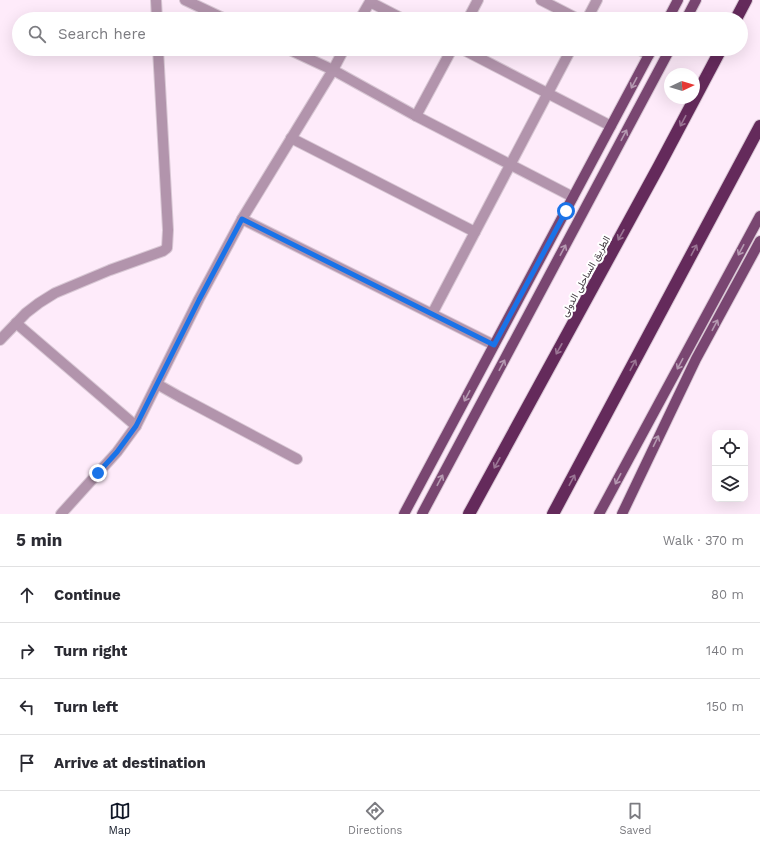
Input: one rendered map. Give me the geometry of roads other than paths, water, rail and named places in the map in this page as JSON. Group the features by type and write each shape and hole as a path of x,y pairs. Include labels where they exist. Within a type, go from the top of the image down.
{"highway":[{"path":"740,12 746,0"},
{"name":"الطريق الساحلى الدولى","path":"469,514 716,56"},
{"path":"554,514 760,126"}],"main road":[{"path":"672,12 678,0"},
{"path":"690,12 696,0"},
{"path":"404,514 649,56"},
{"path":"422,514 666,56"},
{"path":"599,514 760,216"},
{"path":"622,514 696,359 760,241"}],"street":[{"path":"156,0 156,12"},
{"path":"185,0 196,2 213,12"},
{"path":"472,12 478,0"},
{"path":"541,0 564,12"},
{"path":"591,12 597,0"},
{"path":"364,12 370,1 390,12"},
{"path":"0,340 16,323 39,303 55,293 110,270 163,251 167,248 168,230 158,56"},
{"path":"303,56 333,70 416,116 573,197"},
{"path":"61,514 117,452 136,426 199,300 242,219 340,56"},
{"path":"416,116 448,56"},
{"path":"476,56 611,126"},
{"path":"432,314 567,56"},
{"path":"291,138 475,232"},
{"path":"242,219 494,345"},
{"path":"16,323 136,426"},
{"path":"157,384 296,459"}]}
